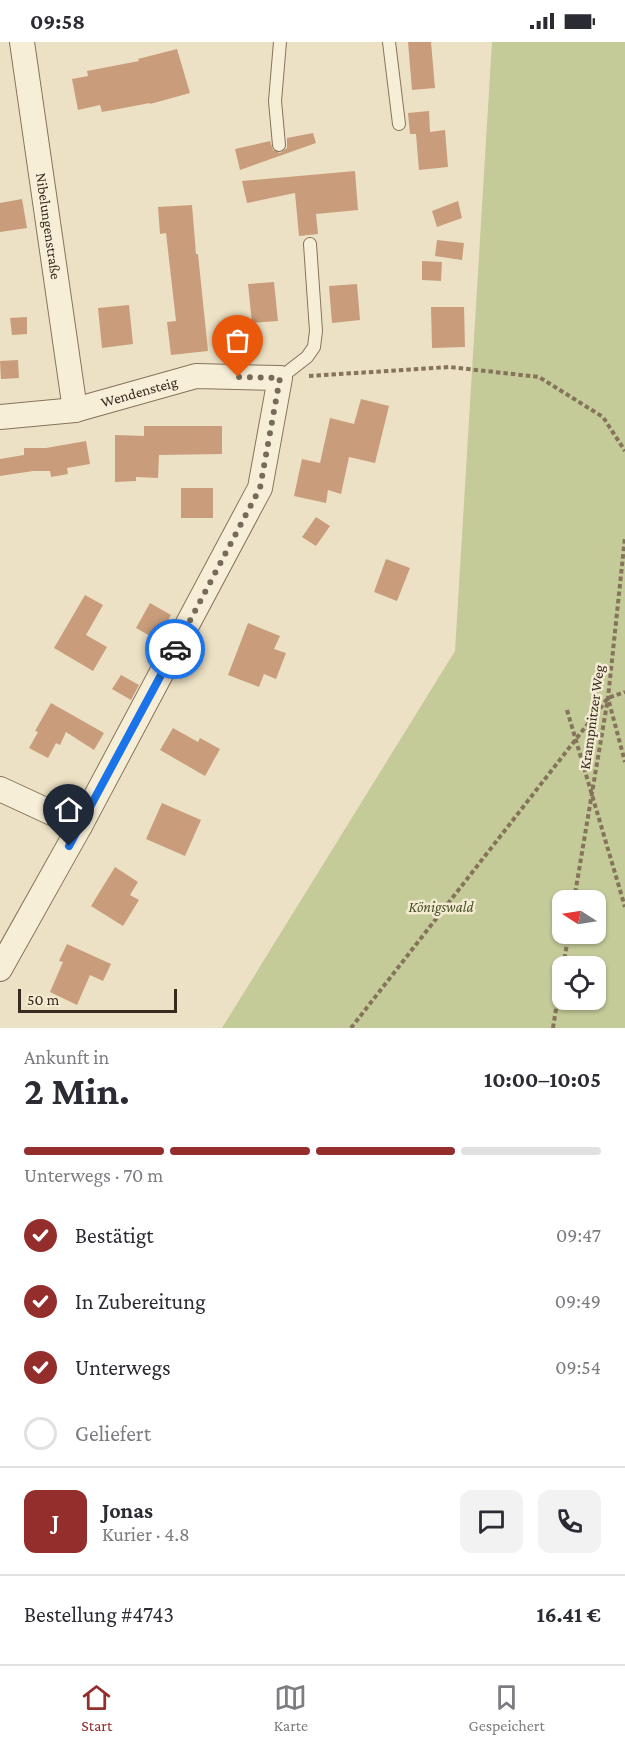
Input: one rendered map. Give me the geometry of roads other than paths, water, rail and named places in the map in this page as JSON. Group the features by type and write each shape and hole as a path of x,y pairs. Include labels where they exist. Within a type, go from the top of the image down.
{"street":[{"name":"Nibelungenstraße","path":"22,42 75,410"},
{"name":"Wendensteig","path":"0,417 75,410 196,376 280,378"},
{"path":"0,969 81,826 260,488 280,378"},
{"path":"0,789 81,826"}],"lane":[{"path":"279,42 275,101 279,145"},
{"path":"389,42 399,124"},
{"path":"280,378 307,357 314,346 316,331 309,244"}],"park label":[{"name":"Königswald","path":"441,907"}]}
